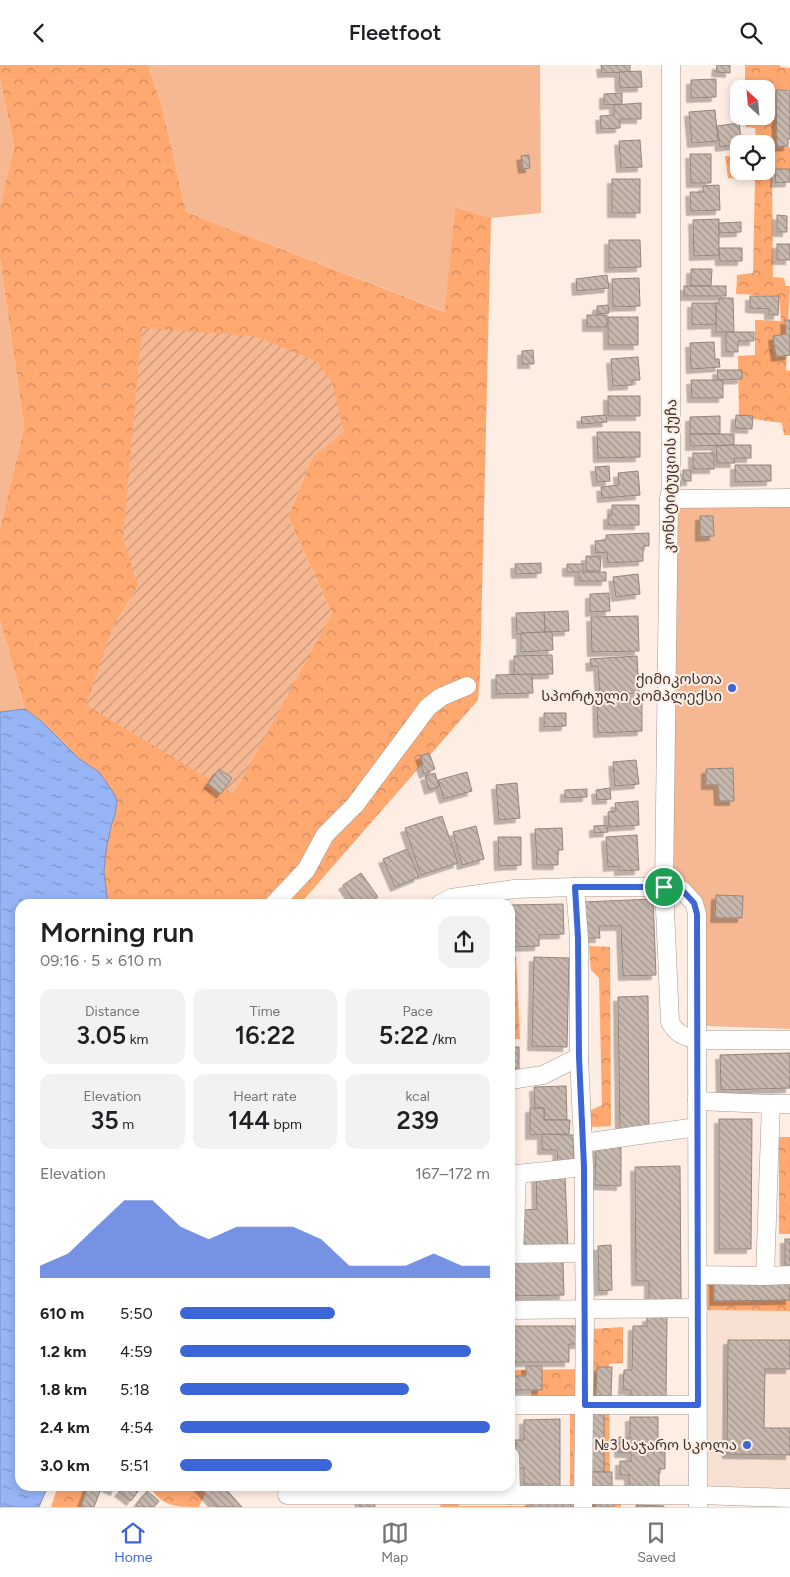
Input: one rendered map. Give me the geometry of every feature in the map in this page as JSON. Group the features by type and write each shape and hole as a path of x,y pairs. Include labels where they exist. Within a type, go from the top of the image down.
{"street":[{"name":"კონსტიტუციის ქუჩა","path":"671,65 671,488 669,499 664,887 670,1022 674,1030 697,1040"},
{"path":"669,499 790,498"},
{"path":"279,899 306,871 325,835 355,805 428,707 441,697 466,686"},
{"path":"575,887 584,1167 585,1405 583,1501"},
{"path":"451,899 514,889 664,887 682,890 694,903 697,914 698,1501"},
{"path":"697,1040 790,1040"},
{"path":"515,1079 543,1075 579,1057"},
{"path":"697,1101 790,1104"},
{"path":"764,1277 771,1104"},
{"path":"583,1143 698,1127"},
{"path":"515,1168 584,1167"},
{"path":"515,1253 584,1253"},
{"path":"698,1275 764,1277 790,1275"},
{"path":"515,1310 698,1308"},
{"path":"515,1405 698,1405"},
{"path":"287,1496 360,1491 386,1501 454,1491 478,1501 511,1495 583,1501 698,1501 790,1498"},
{"path":"511,1491 511,1495"}],"shaded area":[{"path":"148,65 540,65 541,213 491,218 455,207 446,312 186,212 163,110"},
{"path":"0,78 14,147 0,205"},
{"path":"0,258 24,427 0,529"},
{"path":"142,328 254,336 316,361 332,382 344,432 313,456 288,517 332,614 234,794 86,705 112,629 138,586 123,538"},
{"name":"ქიმიკოსთა სპორტული კომპლექსი","path":"790,505 790,1029 706,1026 702,907 687,884 669,869 678,507"},
{"path":"0,620 25,709 0,712"},
{"name":"№3 საჯარო სკოლა","path":"704,1310 790,1311 790,1491 704,1491"}],"green space":[{"path":"0,65 148,65 163,110 186,212 445,312 455,207 491,218 478,700 304,899 107,899 104,872 106,851 117,802 115,795 99,772 78,758 42,722 25,709 0,620 0,529 24,427 0,258 0,205 14,147 0,78","holes":["344,432 313,456 288,517 332,614 112,629 138,586"]},
{"path":"745,65 780,65 780,67 790,68 790,89 779,90 779,146 790,147 790,172 775,172 775,135 755,135 755,128 746,127 746,125 775,125 775,80 745,80"},
{"path":"725,156 730,156 730,178 728,178"},
{"path":"755,180 772,180 773,277 784,278 786,286 790,286 786,370 790,371 790,435 784,435 782,423 739,417 738,356 755,355 755,320 781,321 779,296 736,294 737,275 753,273"},
{"path":"589,946 610,947 611,1126 590,1127 589,1111 602,1105 599,978 591,970"},
{"path":"515,956 516,956 520,1039 515,1039"},
{"path":"779,1137 790,1137 790,1234 779,1234"},
{"path":"704,1281 790,1294 790,1311 704,1310"},
{"path":"623,1327 623,1363 609,1364 610,1492 621,1491 621,1507 440,1507 445,1491 462,1491 459,1506 570,1506 570,1397 531,1397 532,1381 515,1381 515,1370 589,1369 591,1329"},
{"path":"56,1491 86,1491 81,1507 51,1507"},
{"path":"153,1491 207,1491 199,1507 176,1506 165,1502"}],"water":[{"path":"25,709 42,722 78,758 99,772 115,795 117,802 106,851 104,872 107,899 15,899 15,1491 46,1491 39,1507 0,1507 0,712"}],"building":[{"path":"601,65 630,65 630,72 602,73"},
{"path":"717,65 730,65 730,73 716,72"},
{"path":"641,71 642,87 620,88 619,72"},
{"path":"716,79 716,97 691,98 691,80"},
{"path":"776,90 790,90 790,139 788,139 788,146 777,147"},
{"path":"622,93 622,104 604,105 604,94"},
{"path":"641,103 641,119 620,119 620,128 601,129 600,116 614,115 614,105"},
{"path":"715,110 718,141 692,143 689,112"},
{"path":"739,125 741,135 730,135 730,146 720,147 717,126"},
{"path":"640,140 642,167 621,168 619,141"},
{"path":"690,154 711,154 711,183 691,183"},
{"path":"529,155 530,168 523,169 521,156"},
{"path":"776,169 790,169 790,182 775,183"},
{"path":"612,179 640,179 640,213 612,213"},
{"path":"719,185 720,210 691,211 690,192 703,192 703,186"},
{"path":"777,215 787,216 787,232 777,232"},
{"path":"719,219 719,255 694,256 693,220"},
{"path":"741,222 741,232 719,233 719,223"},
{"path":"609,240 640,240 641,267 609,268"},
{"path":"777,244 790,244 790,260 777,260"},
{"path":"719,248 742,248 742,261 720,261"},
{"path":"691,269 712,269 711,286 691,286"},
{"path":"607,275 609,288 577,291 576,279"},
{"path":"639,278 640,306 613,307 612,279"},
{"path":"684,286 726,286 726,296 684,296"},
{"path":"750,296 779,296 778,315 769,315 769,309 750,308"},
{"path":"719,298 733,298 734,332 716,332 716,303 719,303"},
{"path":"692,303 716,303 716,324 692,325"},
{"path":"608,305 609,313 597,314 597,306"},
{"path":"587,315 607,315 607,327 587,327"},
{"path":"608,317 638,317 638,345 608,345"},
{"path":"785,320 790,320 790,355 776,357 773,336 786,334"},
{"path":"726,332 754,332 754,341 738,341 738,352 726,352"},
{"path":"714,342 715,359 719,359 720,367 691,369 690,343"},
{"path":"533,350 534,364 522,364 522,351"},
{"path":"638,357 640,380 632,380 632,385 613,386 611,359"},
{"path":"717,370 742,370 742,379 718,380"},
{"path":"691,380 723,380 723,398 692,398"},
{"path":"608,396 640,396 640,416 608,416"},
{"path":"606,415 607,422 582,424 581,417"},
{"path":"736,415 753,416 752,429 735,428"},
{"path":"720,416 720,434 690,434 690,417"},
{"path":"597,432 640,432 640,457 598,458"},
{"path":"690,434 734,434 734,445 690,446"},
{"path":"751,445 751,458 734,458 735,463 717,463 716,446"},
{"path":"693,453 714,453 714,469 693,469"},
{"path":"735,465 771,465 771,481 735,482"},
{"path":"609,466 610,481 597,482 595,467"},
{"path":"683,470 691,470 691,481 683,481"},
{"path":"638,471 640,495 602,498 601,487 619,485 618,473"},
{"path":"612,505 639,505 639,525 608,525 608,515 612,515"},
{"path":"700,516 713,516 714,536 700,537"},
{"path":"649,533 649,546 643,546 643,561 608,563 607,552 596,553 595,541 606,540 606,535"},
{"path":"586,556 601,557 600,571 586,571"},
{"path":"541,563 541,573 516,574 515,564"},
{"path":"567,564 583,564 583,572 606,572 606,581 579,581 579,572 567,572"},
{"path":"638,574 640,594 616,597 613,577"},
{"path":"609,593 610,611 590,612 590,594"},
{"path":"568,611 569,631 545,632 544,612"},
{"path":"544,612 545,632 517,634 516,613"},
{"path":"638,616 639,651 592,652 591,617"},
{"path":"552,632 553,650 521,652 521,633"},
{"path":"552,655 553,674 514,675 514,656"},
{"path":"637,656 639,693 600,695 598,666 591,667 590,659"},
{"path":"532,674 533,693 496,694 496,675"},
{"path":"642,699 642,731 598,733 597,700"},
{"path":"544,713 566,713 566,726 544,727"},
{"path":"429,753 435,769 424,774 420,756"},
{"path":"636,760 639,784 615,786 613,762"},
{"path":"733,768 734,801 719,801 718,785 706,785 706,769"},
{"path":"219,769 232,778 221,794 208,784"},
{"path":"467,772 472,791 444,799 438,780"},
{"path":"435,773 439,787 429,790 425,776"},
{"path":"517,783 520,818 499,820 496,785"},
{"path":"610,788 611,799 597,800 596,790"},
{"path":"587,789 587,797 565,798 565,790"},
{"path":"638,801 639,825 609,827 608,812 616,811 615,803"},
{"path":"442,816 458,863 421,875 405,828"},
{"path":"607,825 608,832 594,833 594,826"},
{"path":"476,826 484,859 462,865 453,832"},
{"path":"562,828 563,850 558,850 558,865 537,865 535,829"},
{"path":"637,835 639,870 619,871 619,866 608,867 606,837"},
{"path":"498,837 521,837 521,865 499,866"},
{"path":"407,849 419,877 395,887 383,859"},
{"path":"361,873 378,897 375,899 353,899 343,885"},
{"path":"716,895 743,896 742,918 715,918"},
{"path":"653,899 656,975 623,976 621,926 599,926 600,938 585,938 583,902"},
{"path":"563,904 564,934 539,935 539,946 515,947 515,905"},
{"path":"534,957 569,958 567,1047 532,1046"},
{"path":"648,996 649,1131 620,1131 618,997"},
{"path":"515,1047 519,1047 519,1070 515,1070"},
{"path":"790,1053 790,1088 721,1090 720,1055"},
{"path":"566,1086 567,1120 544,1120 544,1108 535,1108 534,1087"},
{"path":"530,1108 544,1108 544,1120 570,1120 569,1134 530,1135"},
{"path":"719,1119 752,1119 751,1249 719,1249"},
{"path":"542,1134 573,1135 574,1162 558,1162 557,1150 542,1150"},
{"path":"596,1147 621,1147 621,1186 595,1185"},
{"path":"680,1166 681,1300 649,1300 649,1281 636,1281 635,1167"},
{"path":"565,1175 568,1248 524,1249 523,1210 537,1209 536,1176"},
{"path":"785,1239 790,1239 790,1268 785,1268"},
{"path":"611,1245 612,1290 599,1291 598,1246"},
{"path":"563,1261 564,1295 515,1296 515,1262"},
{"path":"790,1280 790,1300 714,1301 714,1281"},
{"path":"647,1317 667,1317 666,1399 630,1399 631,1390 623,1390 624,1370 632,1370 633,1326 647,1326"},
{"path":"515,1326 583,1326 583,1344 569,1344 569,1362 515,1362"},
{"path":"728,1340 790,1340 790,1369 765,1369 764,1428 790,1428 790,1455 727,1454"},
{"path":"526,1366 542,1366 542,1390 515,1390 515,1376 526,1376"},
{"path":"597,1367 612,1367 611,1396 596,1396"},
{"path":"590,1408 604,1408 604,1472 590,1472"},
{"path":"630,1417 658,1417 658,1452 665,1452 665,1469 659,1469 659,1490 629,1490 629,1475 620,1475 620,1461 631,1461 631,1453 619,1453 619,1437 630,1438"},
{"path":"560,1419 560,1492 543,1492 543,1484 524,1484 524,1468 515,1468 515,1440 524,1440 524,1420"},
{"path":"592,1472 612,1472 612,1488 592,1488"},
{"path":"86,1491 100,1491 94,1507 81,1506"},
{"path":"120,1491 138,1491 131,1501"},
{"path":"147,1491 159,1501 154,1507 139,1507 136,1505"},
{"path":"203,1491 228,1491 242,1507 217,1507"},
{"path":"374,1496 375,1507 360,1507 359,1497"},
{"path":"596,1496 614,1496 614,1507 596,1507"},
{"path":"573,1499 574,1507 530,1507 530,1500"},
{"path":"636,1505 664,1506 664,1507 636,1507"}],"place":[{"name":"ქიმიკოსთა სპორტული კომპლექსი","path":"732,688"},
{"name":"№3 საჯარო სკოლა","path":"747,1445"}],"route":[{"path":"575,887 664,887 682,890 694,903 697,914 698,1405 585,1405 584,1167 575,887"}]}
